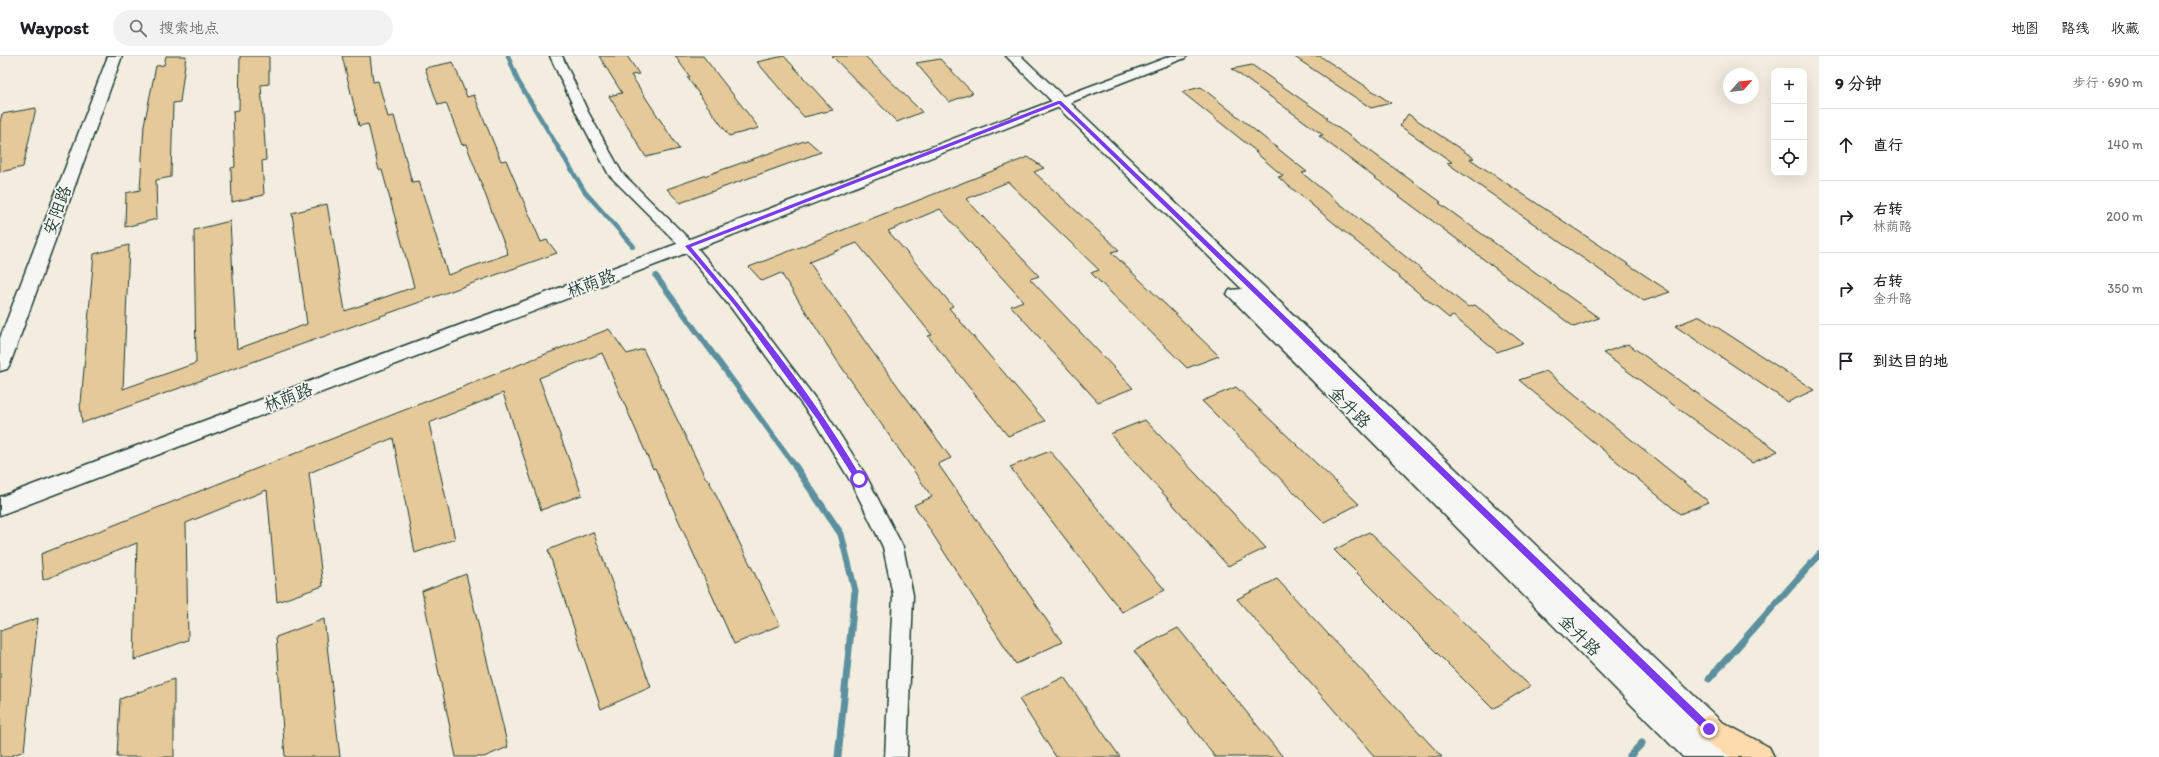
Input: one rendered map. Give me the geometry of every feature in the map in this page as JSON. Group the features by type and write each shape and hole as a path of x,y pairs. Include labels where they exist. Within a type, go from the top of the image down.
{"highway":[{"path":"1709,729 1759,757"}],"main road":[{"name":"金升路","path":"998,56 1054,104 1738,757"},
{"name":"金升路","path":"1013,56 1054,104 1703,757"}],"street":[{"name":"安阳路","path":"0,364 115,56"},
{"path":"556,56 582,112 616,175 688,246 737,305 820,417 859,479 893,547 903,595 896,757"},
{"name":"林荫路","path":"0,506 688,246 1181,56"}],"building":[{"path":"166,56 186,56 180,102 173,103 171,177 156,180 157,219 125,227 126,193 140,190 144,125 156,66 164,65"},
{"path":"240,56 269,56 269,84 261,85 266,160 262,161 264,195 232,202 231,168 235,167 233,111 239,110"},
{"path":"342,56 370,56 373,82 378,81 388,117 394,116 412,182 419,181 448,275 508,254 466,144 462,145 446,103 438,105 425,68 453,62 467,97 474,95 501,161 506,160 541,242 547,240 557,253 82,423 80,404 94,254 129,245 123,389 196,363 194,230 230,221 237,349 307,324 292,213 327,204 345,311 414,287 382,170 379,170 368,124 359,126"},
{"path":"599,56 627,56 639,74 631,75 679,149 646,157 609,96 622,93"},
{"path":"675,56 703,56 759,128 729,136 687,77 690,77"},
{"path":"784,56 833,110 804,117 757,62"},
{"path":"832,56 865,56 922,112 897,122"},
{"path":"1293,56 1320,56 1391,103 1371,108"},
{"path":"940,59 973,93 949,102 916,63"},
{"path":"1252,65 1328,118 1326,119 1441,202 1439,203 1599,318 1574,327 1319,136 1323,135 1232,69"},
{"path":"1201,87 1307,172 1302,173 1468,307 1475,305 1523,343 1497,352 1453,316 1449,318 1278,177 1283,176 1255,152 1257,152 1182,92"},
{"path":"36,108 23,167 0,172 0,122 2,114"},
{"path":"1408,114 1474,158 1470,159 1670,292 1644,301 1447,163 1452,162 1400,126"},
{"path":"807,140 821,152 680,203 667,189"},
{"path":"1028,157 1044,168 1034,172 1119,250 1111,252 1219,356 1187,368 1091,273 1099,270 1008,182 966,199 1039,276 1030,279 1133,388 1098,402 1011,306 1023,301 940,209 888,231 953,306 949,308 1045,421 1008,436 928,336 932,335 857,243 809,262 869,347 951,458 938,464 1062,642 1016,664 914,505 932,497 836,359 781,273 762,281 749,267"},
{"path":"1700,316 1814,390 1788,402 1675,326"},
{"path":"609,329 627,354 643,349 706,479 708,479 780,625 734,644 655,468 653,469 602,353 539,378 582,495 541,510 503,393 429,423 455,539 415,553 393,438 309,473 323,586 277,602 267,490 186,523 188,640 134,660 137,543 43,580 41,554"},
{"path":"1628,344 1778,451 1752,463 1603,353"},
{"path":"1546,371 1709,502 1680,514 1519,380"},
{"path":"1236,387 1359,504 1324,522 1202,401"},
{"path":"1145,420 1266,548 1228,566 1110,434"},
{"path":"1050,451 1165,590 1122,612 1010,467"},
{"path":"593,532 651,687 601,709 548,550"},
{"path":"1369,532 1530,686 1493,709 1334,550"},
{"path":"466,574 508,747 484,757 456,757 422,591"},
{"path":"1277,579 1442,757 1375,757 1237,599"},
{"path":"38,618 24,751 8,757 0,757 0,631"},
{"path":"324,619 340,757 285,757 276,637"},
{"path":"1178,628 1283,757 1215,757 1134,651"},
{"path":"1064,677 1120,757 1056,757 1019,699"},
{"path":"174,679 174,757 117,757 120,699"}],"waterway":[{"path":"508,56 518,81 585,192 625,237"},
{"path":"624,236 633,246"},
{"path":"656,276 796,467"},
{"path":"795,466 841,534 855,591 838,757"},
{"path":"1709,679 1819,555"},
{"path":"1629,757 1642,743"}],"route":[{"path":"859,479 820,417 737,305 688,246 1060,102 1709,729"}]}
